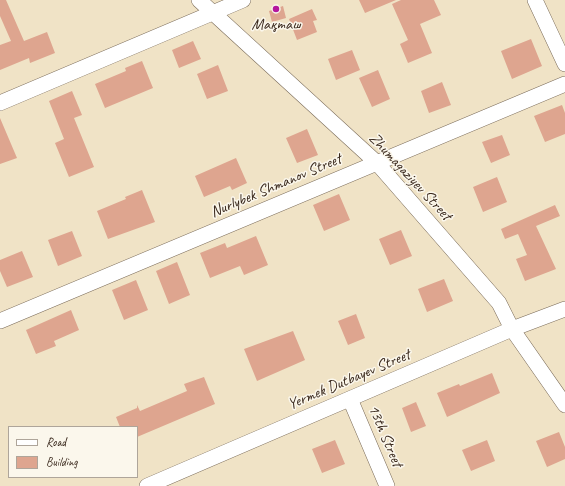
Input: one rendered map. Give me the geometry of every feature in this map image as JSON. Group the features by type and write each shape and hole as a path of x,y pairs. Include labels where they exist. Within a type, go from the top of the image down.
{"street":[{"name":"Zhumagaziyev Street","path":"199,0 377,163 499,303 512,329 565,405"},
{"path":"0,103 242,0"},
{"path":"535,0 565,64"},
{"name":"Nurlybek Shmanov Street","path":"0,321 565,84"},
{"name":"Yermek Dutbayev Street","path":"147,486 512,329 565,308"},
{"name":"13th Street","path":"350,399 387,486"}],"building":[{"path":"0,0 6,0 24,41 47,32 55,53 30,63 29,58 0,70 0,45 11,41 0,16"},
{"path":"359,0 396,0 365,13"},
{"path":"401,0 434,0 441,15 420,24 432,53 408,63 400,44 408,40 392,4"},
{"path":"283,6 286,18 272,22 269,11"},
{"path":"312,9 317,20 313,21 317,32 297,40 289,19"},
{"path":"531,39 542,66 512,79 501,51"},
{"path":"193,41 201,59 179,68 172,50"},
{"path":"352,50 360,70 336,80 328,59"},
{"path":"142,61 153,88 105,108 95,84 126,71 125,68"},
{"path":"218,65 228,91 207,99 197,74"},
{"path":"378,70 390,99 372,107 359,78"},
{"path":"442,82 451,105 429,113 421,91"},
{"path":"72,91 82,115 74,118 94,167 69,177 55,143 64,139 49,101"},
{"path":"562,105 565,113 565,134 545,142 534,116"},
{"path":"0,118 17,158 0,164"},
{"path":"307,129 318,155 297,163 286,138"},
{"path":"502,135 510,155 491,163 482,142"},
{"path":"236,158 247,183 232,190 230,186 204,197 195,176"},
{"path":"497,177 507,202 483,212 473,187"},
{"path":"142,190 155,222 108,239 97,211 126,199 125,197"},
{"path":"339,194 350,220 324,231 313,205"},
{"path":"555,205 560,216 536,226 556,269 525,281 516,259 527,255 518,234 505,239 501,229"},
{"path":"401,230 412,256 390,265 379,239"},
{"path":"72,231 82,256 58,266 48,240"},
{"path":"256,236 268,265 244,275 240,266 210,278 200,253 225,243 227,248"},
{"path":"22,251 33,277 7,287 0,271 0,260"},
{"path":"177,262 190,295 169,304 156,271"},
{"path":"444,279 453,301 427,312 418,289"},
{"path":"136,280 148,310 124,320 112,290"},
{"path":"71,310 79,330 54,341 56,346 36,354 26,330"},
{"path":"356,314 365,338 348,345 338,321"},
{"path":"293,331 305,360 257,381 244,349"},
{"path":"492,373 500,393 447,417 437,393 459,384 460,386"},
{"path":"204,377 215,404 138,437 138,426 120,426 116,417 137,408 137,405 140,411 187,391 184,384"},
{"path":"416,402 426,426 411,432 402,408"},
{"path":"559,432 565,447 565,459 547,467 536,441"},
{"path":"335,440 345,464 322,473 312,449"},
{"path":"487,440 495,461 471,471 462,450"}],"place":[{"name":"Мақташ","path":"276,9"}]}
